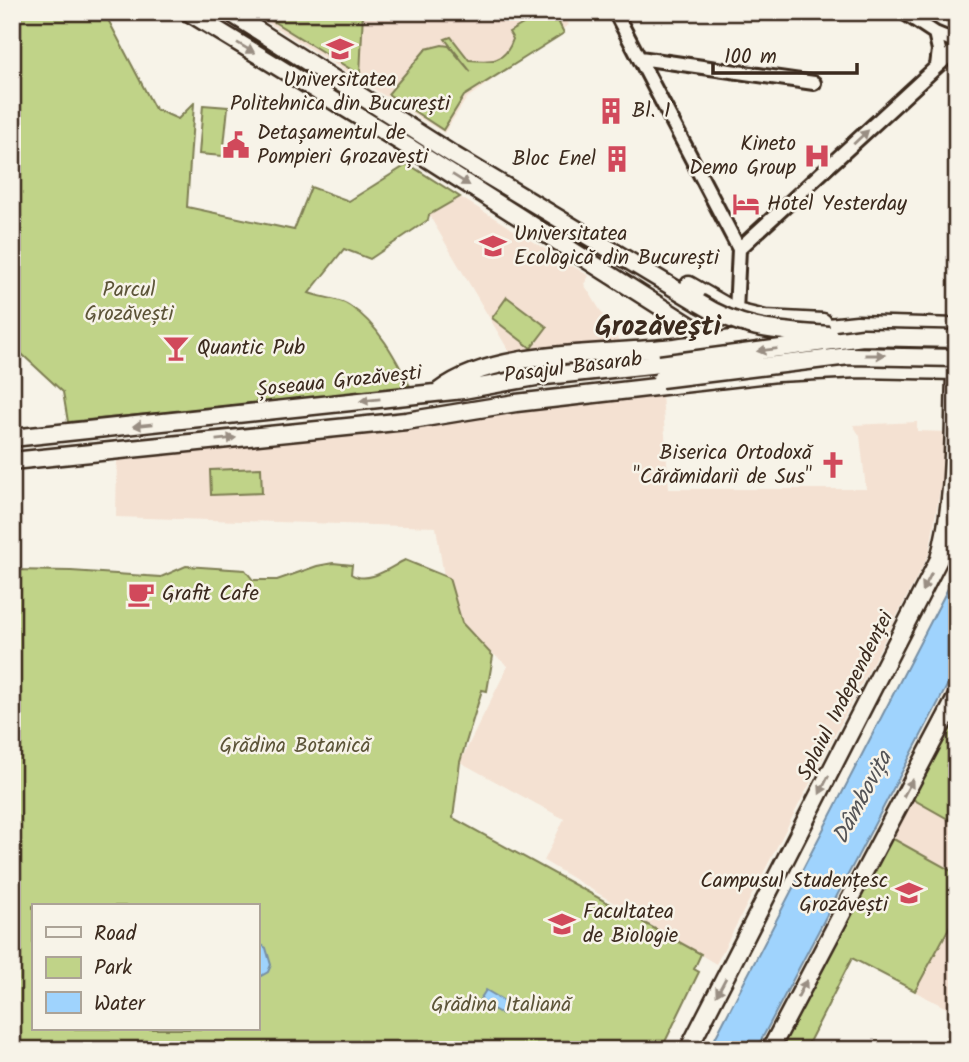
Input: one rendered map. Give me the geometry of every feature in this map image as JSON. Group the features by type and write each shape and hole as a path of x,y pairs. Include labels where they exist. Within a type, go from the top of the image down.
{"main road":[{"path":"188,12 423,156 760,370 777,373"},
{"path":"229,12 513,191 721,317 766,329 860,331"},
{"path":"513,191 546,202 580,219 736,312 860,331"},
{"path":"668,347 681,336 678,316"},
{"name":"Șoseaua Grozăvești","path":"12,438 438,392 447,384 470,373 511,363 715,340 957,327"},
{"name":"Pasajul Basarab","path":"406,421 464,398 536,377 860,331 957,339"},
{"name":"Splaiul Independenței","path":"688,1050 939,559 947,527 953,474 957,339"},
{"name":"Pasajul Basarab","path":"438,392 464,398 539,392 849,356 956,366"},
{"path":"12,461 406,421 516,403 777,373 956,366"},
{"path":"770,1050 957,696"}],"street":[{"path":"615,12 739,249 736,312"},
{"path":"903,12 935,33 957,42"},
{"path":"935,33 939,50 937,66"},
{"path":"739,249 957,48"},
{"path":"640,58 814,83"}],"shaded area":[{"path":"251,12 561,12 569,25 491,72 495,78 467,98 444,133"},
{"name":"Universitatea Ecologică din București","path":"460,197 589,276 584,284 621,344 510,353 429,215"},
{"path":"662,395 669,489 866,489 860,436 853,425 917,422 917,431 946,432 942,478 929,554 716,964 544,861 564,819 460,762 508,666 451,620 436,527 116,517 117,459"},
{"name":"Campusul Studențesc Grozăvești","path":"957,711 957,1012 956,1013 832,948"}],"green space":[{"name":"Parcul Grozăvești","path":"12,12 104,12 155,109 178,119 194,103 187,207 294,230 311,187 349,201 408,164 460,197 429,215 428,220 370,259 344,249 309,293 341,301 370,323 386,343 411,388 68,422 63,392 12,345"},
{"name":"Universitatea Politehnica din București","path":"258,12 363,12 360,75"},
{"path":"536,12 559,12 563,20 559,23 564,33 464,96 443,130 388,94 426,49 449,46 471,72 445,39 451,37 469,60 490,61 501,57 513,39 509,32 537,16"},
{"path":"203,105 228,107 223,156 199,154"},
{"path":"507,297 547,327 531,348 492,318"},
{"path":"261,468 262,493 211,495 210,470"},
{"name":"Grădina Botanică","path":"405,560 449,578 462,623 493,656 487,691 482,690 460,762 453,818 701,954 694,969 699,972 661,1050 14,1050 12,570 161,577 186,566 245,570 253,580 277,580 333,563 352,565 351,574 358,577 378,574"},
{"path":"957,712 957,824 911,798"},
{"name":"Campusul Studențesc Grozăvești","path":"890,837 957,874 957,913 915,991 852,958 805,1050 780,1050"}],"water":[{"name":"Dâmbovița","path":"957,571 957,667 756,1050 709,1050"},
{"path":"259,943 266,948 271,965 268,972 261,976"},
{"path":"486,990 508,1003 502,1014 479,1001"}],"place":[{"name":"Universitatea Politehnica din București","path":"340,49"},
{"name":"Bl. 1","path":"611,111"},
{"name":"Detașamentul de Pompieri Grozavești","path":"236,145"},
{"name":"Kineto Demo Group","path":"817,156"},
{"name":"Bloc Enel","path":"617,159"},
{"name":"Hotel Yesterday","path":"746,204"},
{"name":"Universitatea Ecologică din București","path":"493,246"},
{"name":"Quantic Pub","path":"176,348"},
{"name":"Biserica Ortodoxă \"Cărămidarii de Sus\"","path":"833,465"},
{"name":"Grafit Cafe","path":"141,594"},
{"name":"Campusul Studențesc Grozăvești","path":"909,893"},
{"name":"Facultatea de Biologie","path":"562,924"}],"district":[{"name":"Grozăveşti","path":"658,327"}],"park label":[{"name":"Grădina Italiană","path":"501,1005"}]}
